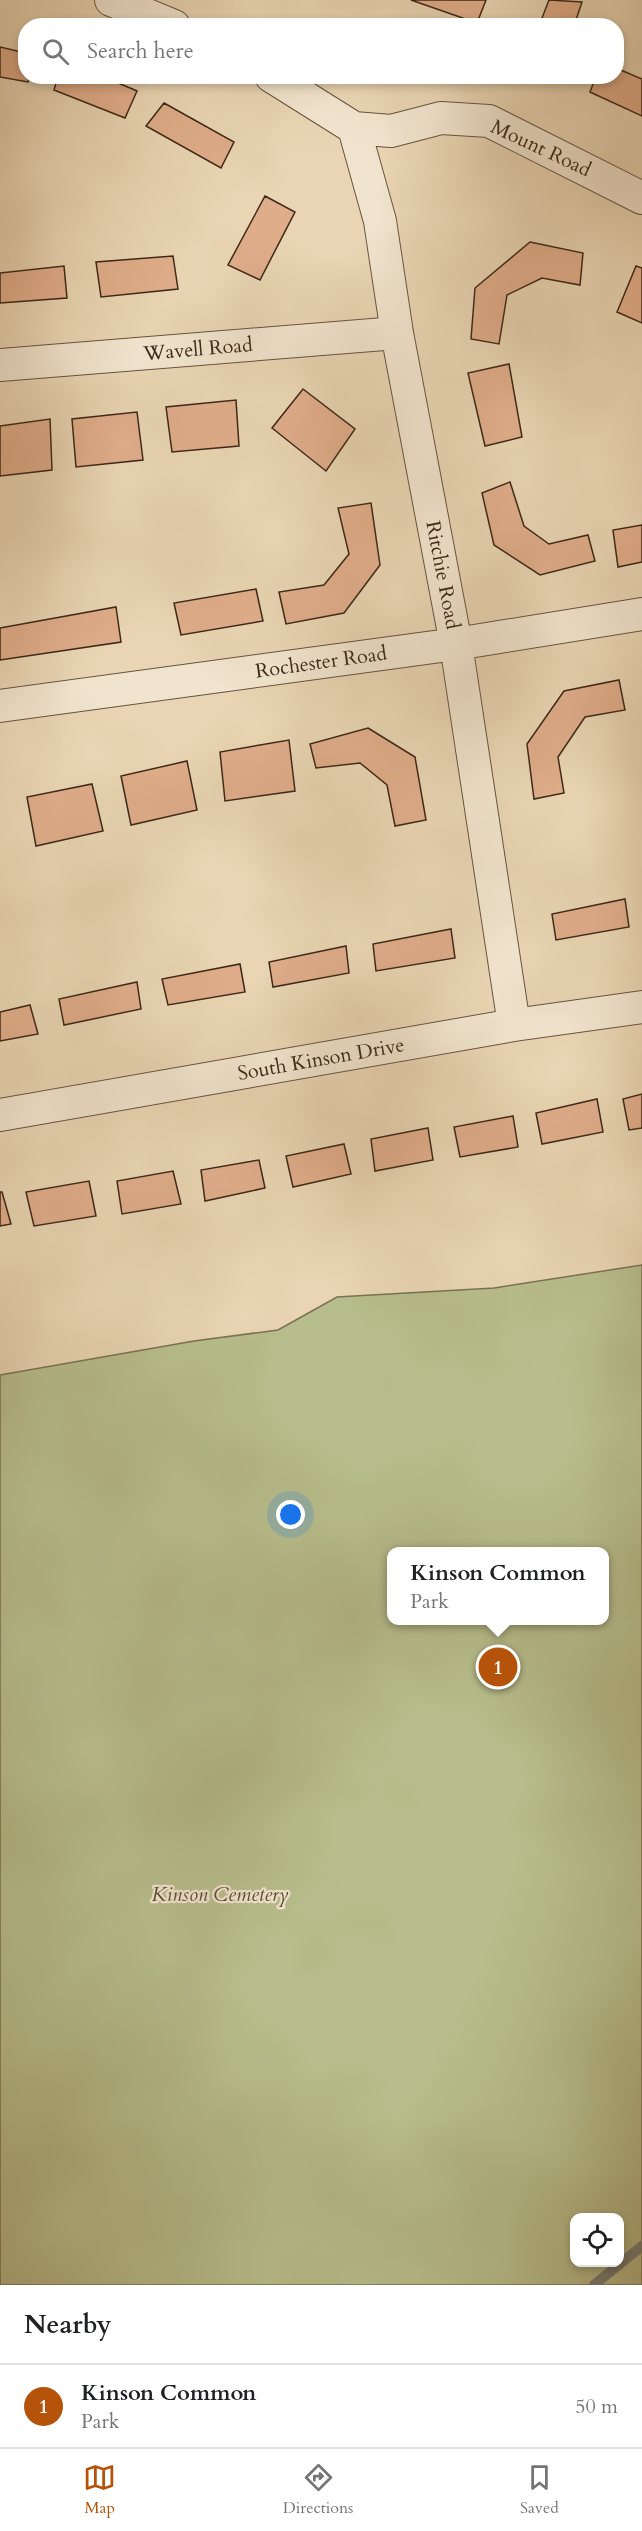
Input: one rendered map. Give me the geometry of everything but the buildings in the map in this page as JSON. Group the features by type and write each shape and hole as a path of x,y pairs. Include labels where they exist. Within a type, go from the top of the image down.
{"street":[{"path":"111,0 155,18"},
{"name":"Mount Road","path":"284,84 354,128 391,131 441,118 489,121 642,198"},
{"name":"Ritchie Road","path":"354,128 380,221 397,333 456,644 514,1025"},
{"name":"Wavell Road","path":"0,365 397,333"},
{"name":"Rochester Road","path":"0,706 456,644 642,614"},
{"name":"South Kinson Drive","path":"0,1115 514,1025 642,1006"}],"green space":[{"name":"Kinson Cemetery","path":"642,1265 642,2285 0,2285 0,1375 194,1341 278,1330 337,1297 494,1288"}],"waterway":[{"path":"594,2285 642,2246"}],"place":[{"name":"Kinson Common","path":"498,1667"}]}
